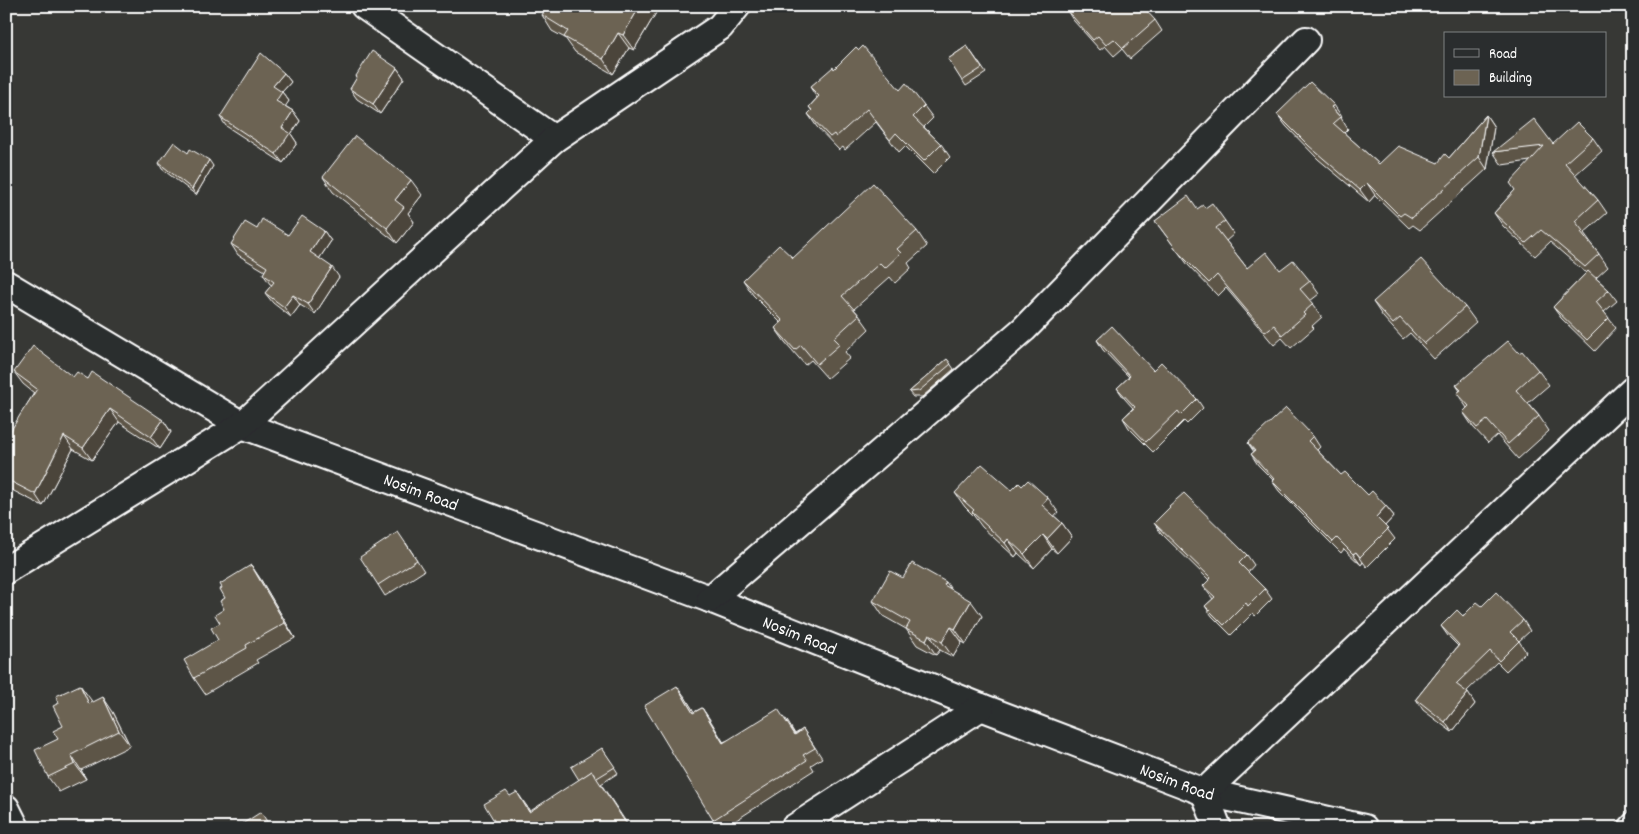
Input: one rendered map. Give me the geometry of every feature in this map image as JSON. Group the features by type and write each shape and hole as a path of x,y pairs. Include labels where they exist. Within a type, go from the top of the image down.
{"street":[{"path":"364,6 554,139"},
{"path":"6,570 242,425 554,139 720,27 737,6"},
{"path":"710,599 1024,329 1306,40"},
{"name":"Nosim Road","path":"6,284 242,425 710,599 982,707 1204,792 1364,828"},
{"path":"1218,828 1204,792 1633,390"},
{"path":"794,828 982,707"},
{"path":"6,808 16,828"}],"lane":[{"path":"1623,828 1633,817"}],"building":[{"path":"547,6 640,6 623,35 618,33 603,59 564,37 568,31 542,15"},
{"path":"1069,6 1142,6 1155,20 1123,48 1114,39 1106,45 1098,36 1093,40 1066,9"},
{"path":"863,46 900,90 906,83 924,106 913,117 941,144 924,161 896,133 890,140 867,109 836,137 834,134 830,137 808,114 812,110 809,107 819,96 810,87 833,67 834,69 856,47 859,50"},
{"path":"967,46 982,68 962,81 948,59"},
{"path":"372,51 397,68 373,104 350,89"},
{"path":"261,53 284,73 273,86 282,92 276,101 293,111 282,128 290,133 276,154 220,117"},
{"path":"1310,82 1334,105 1331,107 1340,117 1333,123 1379,164 1398,146 1438,163 1445,154 1449,158 1486,115 1479,157 1412,218 1404,213 1400,216 1367,183 1360,190 1309,146 1277,114"},
{"path":"1534,119 1553,144 1577,122 1593,138 1565,163 1598,200 1575,221 1583,231 1581,232 1599,254 1585,267 1541,230 1526,243 1494,213 1515,190 1510,183 1544,146 1493,152"},
{"path":"355,136 411,180 395,200 404,207 387,228 323,177"},
{"path":"174,142 188,153 190,149 209,160 192,189 159,163"},
{"path":"873,183 917,231 897,249 901,253 885,268 880,263 842,296 859,315 834,338 840,344 817,364 801,345 795,350 775,328 783,321 743,280 779,245 793,258"},
{"path":"1188,196 1197,209 1203,205 1205,208 1212,203 1225,221 1216,228 1247,268 1266,252 1280,270 1293,260 1310,281 1300,289 1313,304 1303,313 1305,315 1282,335 1274,325 1265,332 1217,275 1209,283 1179,253 1155,221"},
{"path":"302,216 324,231 310,252 332,267 308,304 293,295 284,307 265,293 274,282 263,274 267,267 231,244 245,222 257,229 262,219 288,235"},
{"path":"1421,259 1465,307 1424,344 1400,318 1393,324 1373,302"},
{"path":"1588,271 1609,290 1596,302 1609,318 1587,340 1553,307"},
{"path":"1112,326 1153,370 1161,362 1197,399 1181,415 1178,411 1146,442 1123,418 1135,407 1117,388 1130,376 1097,340"},
{"path":"1508,341 1519,353 1522,351 1538,370 1516,390 1539,416 1508,444 1487,420 1477,428 1463,412 1469,406 1457,393 1461,390 1456,385"},
{"path":"33,346 73,377 77,372 88,379 92,372 163,420 151,437 110,409 83,448 64,436 35,494 6,479 6,439 37,389 14,372"},
{"path":"947,359 951,364 919,391 909,392"},
{"path":"1286,408 1313,436 1308,441 1341,475 1345,472 1368,495 1372,491 1386,506 1376,517 1388,529 1360,557 1356,552 1353,554 1337,538 1333,542 1272,481 1274,479 1251,454 1255,451 1248,443"},
{"path":"982,464 1012,490 1019,483 1022,486 1028,480 1048,498 1042,505 1062,523 1047,539 1043,535 1024,554 1008,539 1005,543 955,493"},
{"path":"1184,493 1247,555 1239,563 1265,589 1248,606 1246,603 1224,625 1205,606 1215,597 1203,586 1211,578 1154,523"},
{"path":"398,532 417,560 378,585 360,557"},
{"path":"912,563 946,582 944,585 971,601 955,629 951,627 942,642 929,634 926,640 906,629 910,622 873,601 890,571 903,578"},
{"path":"251,565 285,623 246,645 247,648 194,678 184,660 218,640 211,628 220,623 215,615 224,609 220,601 225,598 220,589 222,588 220,584"},
{"path":"1633,565 1633,574 1629,570"},
{"path":"1496,592 1523,620 1510,632 1519,641 1499,661 1490,651 1456,684 1468,693 1445,722 1416,699 1459,645 1441,626 1457,610 1463,616 1477,602 1482,606"},
{"path":"80,685 89,704 103,697 119,731 71,755 75,764 48,777 35,750 58,739 53,731 63,726 53,706 59,703 56,696"},
{"path":"677,686 693,713 702,708 723,743 778,709 795,735 803,729 815,748 803,755 807,760 713,820 644,706"},
{"path":"602,748 615,767 597,778 592,771 579,780 571,767"},
{"path":"592,771 629,828 506,828 501,821 496,824 484,804 506,791 510,796 517,792 529,812"},
{"path":"261,812 271,828 236,828"}]}
